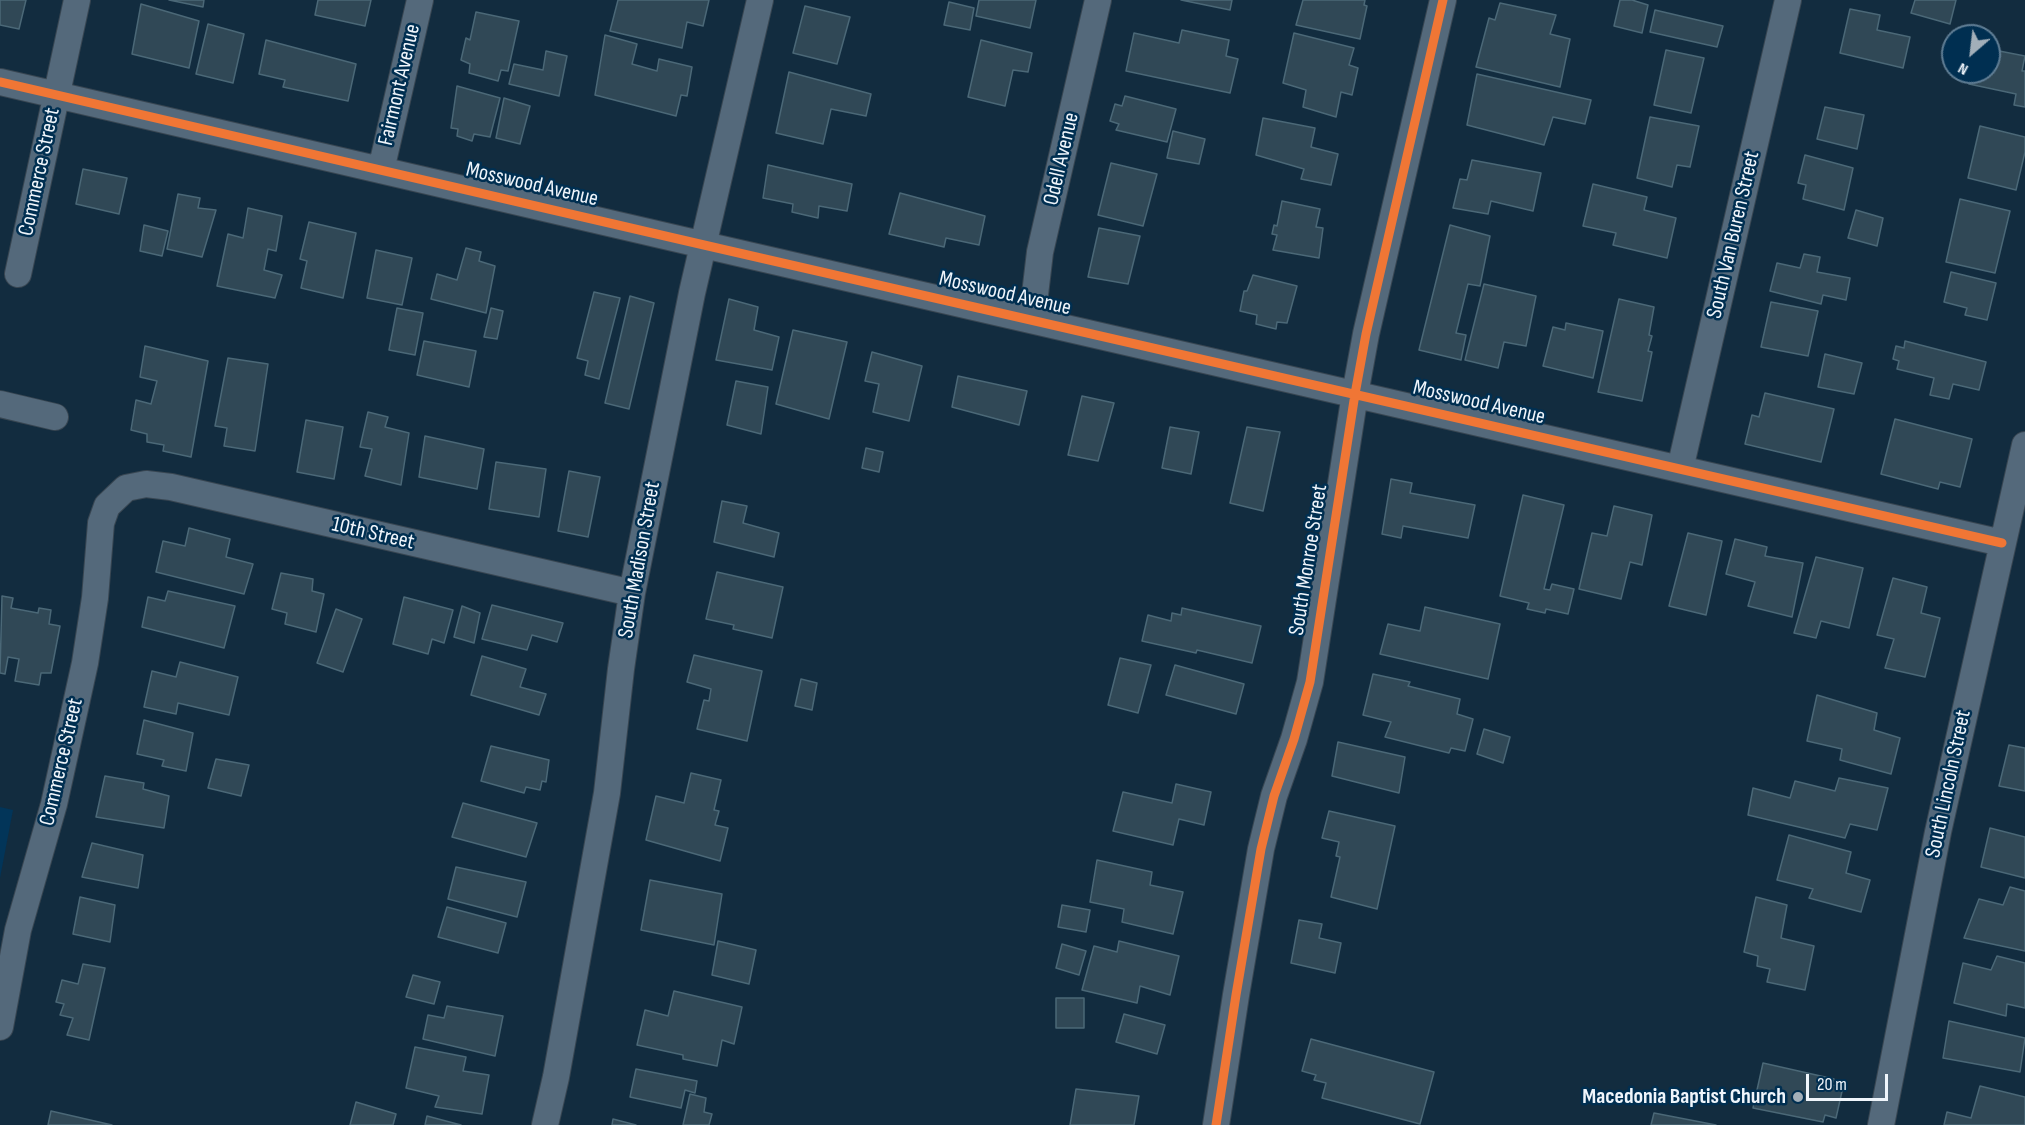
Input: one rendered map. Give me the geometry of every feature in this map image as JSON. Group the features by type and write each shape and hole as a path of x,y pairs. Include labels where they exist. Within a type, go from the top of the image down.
{"street":[{"name":"Commerce Street","path":"18,274 77,0"},
{"name":"Fairmont Avenue","path":"381,170 420,0"},
{"name":"South Madison Street","path":"545,1125 556,1077 607,793 632,593 690,305 760,0"},
{"name":"Odell Avenue","path":"1032,320 1040,252 1098,0"},
{"name":"South Monroe Street","path":"1216,1125 1261,849 1274,796 1310,682 1366,334 1443,0"},
{"name":"South Van Buren Street","path":"1680,469 1788,0"},
{"name":"Mosswood Avenue","path":"0,82 2002,543"},
{"path":"0,404 56,417"},
{"name":"South Lincoln Street","path":"1881,1125 1938,832 2025,445"},
{"name":"10th Street","path":"115,497 126,488 146,484 171,488 632,593"},
{"name":"Commerce Street","path":"0,1027 18,930 54,804 85,663 95,598 101,523 107,506 115,497"}],"shaded area":[{"path":"0,807 13,810 0,878"}],"building":[{"path":"0,0 26,0 19,29 0,25"},
{"path":"169,0 204,0 203,7"},
{"path":"318,0 371,0 365,26 315,15"},
{"path":"618,0 709,0 703,26 687,22 682,48 610,31"},
{"path":"979,0 1036,0 1030,28 976,16"},
{"path":"1181,0 1232,0 1230,10"},
{"path":"1303,0 1365,0 1364,5 1367,6 1360,39 1296,25"},
{"path":"1620,0 1632,0 1648,5 1642,33 1614,26"},
{"path":"1915,0 1956,0 1950,24 1911,13"},
{"path":"949,2 974,8 970,30 944,25"},
{"path":"1500,3 1556,15 1550,34 1570,39 1560,87 1476,67 1489,18 1495,20"},
{"path":"141,4 199,21 189,68 132,54"},
{"path":"805,6 850,17 837,64 793,53"},
{"path":"1850,9 1880,15 1877,30 1910,37 1903,68 1840,53"},
{"path":"1655,10 1723,26 1717,47 1650,32"},
{"path":"476,12 519,21 508,71 501,70 498,81 469,73 470,64 461,60 466,38 470,40"},
{"path":"208,24 244,34 233,83 196,74"},
{"path":"1182,30 1229,40 1226,56 1238,59 1230,93 1126,71 1134,33 1179,43"},
{"path":"1294,33 1354,48 1349,65 1358,68 1352,95 1341,92 1336,117 1303,107 1306,90 1283,83"},
{"path":"605,35 637,44 632,64 657,71 659,59 692,67 687,96 681,95 676,116 595,95"},
{"path":"266,40 356,64 348,101 283,87 285,80 259,74"},
{"path":"981,40 1032,53 1028,72 1013,70 1005,106 968,97"},
{"path":"1666,50 1704,58 1691,113 1654,105"},
{"path":"546,51 567,56 559,96 509,84 514,64 543,70"},
{"path":"2001,51 2025,56 2022,71 2025,71 2025,107 2014,105 2016,94 1969,84 2001,84"},
{"path":"789,72 871,94 866,116 831,109 823,144 776,133"},
{"path":"1477,74 1591,100 1585,124 1553,117 1544,145 1467,125"},
{"path":"457,86 500,98 490,137 474,134 472,141 457,136 458,129 451,128"},
{"path":"1125,96 1176,109 1167,142 1116,130 1119,124 1110,121 1115,104 1122,106"},
{"path":"504,98 530,106 520,144 496,138"},
{"path":"1825,107 1864,115 1857,149 1817,139"},
{"path":"1650,117 1699,126 1690,167 1677,165 1672,187 1637,178"},
{"path":"1263,118 1315,128 1311,147 1338,154 1331,185 1301,179 1304,169 1256,155"},
{"path":"1980,126 2025,137 2025,152 2016,190 1968,178"},
{"path":"1173,131 1205,139 1199,164 1167,158"},
{"path":"1805,155 1853,168 1844,210 1803,199 1806,185 1798,183"},
{"path":"1472,160 1541,173 1533,211 1491,201 1488,214 1453,208 1460,179 1467,180"},
{"path":"1111,163 1157,174 1143,226 1098,215"},
{"path":"768,165 852,184 847,211 819,206 818,218 792,212 793,204 763,198"},
{"path":"83,169 127,178 119,214 76,204"},
{"path":"1593,184 1647,197 1644,210 1676,218 1667,258 1613,245 1616,233 1583,226"},
{"path":"900,193 985,216 979,245 946,238 944,247 889,234"},
{"path":"178,194 200,198 198,208 216,210 202,257 167,249"},
{"path":"1960,199 2010,211 1995,273 1946,262"},
{"path":"1282,201 1320,209 1316,227 1323,228 1319,258 1273,250 1277,235 1272,234 1274,225 1277,226"},
{"path":"248,208 282,216 276,251 268,249 264,270 282,275 275,298 217,286 228,234 243,238"},
{"path":"1856,210 1883,218 1877,246 1848,238"},
{"path":"309,222 356,233 343,298 301,288 307,261 300,259"},
{"path":"144,225 168,231 162,256 140,251"},
{"path":"1450,225 1490,236 1480,286 1468,284 1456,333 1466,335 1461,360 1419,350"},
{"path":"1099,228 1140,236 1128,284 1088,277"},
{"path":"466,248 481,252 479,261 495,266 486,313 431,299 437,274 457,280"},
{"path":"376,250 412,258 402,305 367,298"},
{"path":"1804,254 1820,257 1817,272 1850,278 1846,300 1823,295 1821,304 1770,291 1777,263 1800,268"},
{"path":"1951,272 1996,283 1987,320 1965,315 1967,308 1944,302"},
{"path":"1253,275 1297,286 1287,323 1277,322 1276,329 1256,324 1257,315 1240,311 1244,291 1247,291"},
{"path":"1484,284 1536,296 1526,346 1504,342 1498,368 1465,360"},
{"path":"594,292 620,298 599,379 585,375 588,361 577,358"},
{"path":"630,296 654,303 629,409 605,403"},
{"path":"729,299 758,307 754,330 779,337 772,370 716,360"},
{"path":"1619,299 1654,307 1649,335 1652,336 1648,351 1652,352 1642,401 1598,392"},
{"path":"1771,302 1818,311 1808,356 1761,347"},
{"path":"397,308 423,313 415,355 389,350"},
{"path":"491,308 503,311 497,339 484,337"},
{"path":"1566,323 1603,331 1593,378 1543,366 1553,327 1565,330"},
{"path":"793,330 847,342 829,419 776,404"},
{"path":"424,341 476,351 469,387 417,375"},
{"path":"1905,341 1986,362 1979,390 1953,384 1949,399 1930,395 1934,378 1897,369 1899,361 1893,359 1896,346 1904,348"},
{"path":"145,346 208,361 191,457 163,451 164,445 147,442 147,434 131,430 136,400 151,404 157,381 140,377"},
{"path":"872,352 922,366 909,421 873,412 879,384 865,381"},
{"path":"1825,354 1862,363 1854,394 1818,387"},
{"path":"228,358 268,364 255,451 224,446 227,428 215,426"},
{"path":"958,376 1027,391 1019,425 952,407"},
{"path":"736,381 768,387 761,434 727,425"},
{"path":"1765,393 1834,409 1821,462 1745,444 1752,415 1759,417"},
{"path":"1082,396 1114,403 1098,461 1068,455"},
{"path":"368,412 388,417 385,427 409,433 401,485 365,476 372,449 360,447"},
{"path":"1895,419 1972,439 1960,487 1940,482 1938,489 1881,474"},
{"path":"306,420 343,427 334,479 297,472"},
{"path":"1170,427 1199,432 1191,474 1162,468"},
{"path":"1247,427 1280,432 1263,511 1230,503"},
{"path":"425,436 484,449 477,489 419,477"},
{"path":"866,448 883,452 879,472 862,468"},
{"path":"496,462 546,469 539,517 489,509"},
{"path":"569,471 600,477 588,537 558,531"},
{"path":"1391,479 1412,483 1410,493 1475,505 1468,538 1403,526 1401,538 1382,534"},
{"path":"1523,495 1564,505 1544,589 1550,590 1552,584 1574,589 1568,614 1546,609 1545,613 1527,609 1529,603 1500,596"},
{"path":"722,501 747,506 743,523 779,533 774,557 714,542"},
{"path":"1614,506 1652,515 1642,565 1630,562 1621,599 1579,589 1592,533 1607,536"},
{"path":"189,528 230,539 226,557 253,564 244,594 156,572 163,541 185,546"},
{"path":"1688,533 1722,541 1706,615 1669,606"},
{"path":"1735,539 1767,547 1765,556 1803,563 1792,617 1748,606 1755,582 1726,574"},
{"path":"1816,557 1863,568 1849,628 1821,621 1816,638 1794,633"},
{"path":"717,572 783,587 772,638 733,629 734,625 706,619"},
{"path":"281,573 313,579 312,591 324,594 316,632 285,624 287,613 272,609"},
{"path":"1893,578 1927,587 1921,613 1940,618 1925,677 1885,668 1894,639 1877,635"},
{"path":"168,591 235,606 224,648 142,627 148,597 165,601"},
{"path":"2,596 13,598 11,608 38,613 39,608 51,610 49,624 60,626 51,673 41,673 39,685 15,681 19,659 8,657 5,674 0,673"},
{"path":"404,597 453,610 444,643 432,639 428,654 393,644"},
{"path":"492,605 563,623 557,642 532,635 527,650 482,639"},
{"path":"462,606 480,613 474,643 454,637"},
{"path":"1425,607 1500,624 1488,679 1380,654 1388,624 1420,631"},
{"path":"1182,608 1261,626 1252,663 1197,650 1196,653 1142,641 1148,615 1171,621 1172,613 1181,615"},
{"path":"336,609 362,619 343,672 317,663"},
{"path":"694,655 762,671 747,741 697,729 704,700 709,701 711,689 687,682"},
{"path":"482,656 526,669 520,687 546,694 539,715 471,695"},
{"path":"1120,658 1151,665 1138,713 1108,705"},
{"path":"180,662 238,677 229,715 178,703 176,714 144,707 152,671 176,677"},
{"path":"1175,665 1244,684 1236,714 1166,695"},
{"path":"1373,674 1410,682 1408,686 1460,699 1457,714 1473,719 1465,751 1451,748 1449,753 1385,737 1391,722 1363,715"},
{"path":"801,679 817,683 812,710 795,706"},
{"path":"1817,695 1877,713 1874,730 1900,738 1891,774 1840,760 1842,749 1807,741"},
{"path":"144,720 193,733 186,771 162,766 164,760 137,754"},
{"path":"1484,729 1510,737 1503,763 1477,754"},
{"path":"1338,742 1405,757 1399,793 1332,776"},
{"path":"2009,745 2025,748 2025,791 1999,786"},
{"path":"491,746 549,760 546,782 542,781 540,790 526,787 524,793 481,781"},
{"path":"216,759 249,765 241,796 208,788"},
{"path":"691,773 721,780 714,810 719,811 715,825 728,828 720,861 646,840 656,796 684,803"},
{"path":"105,776 144,783 143,789 169,796 164,828 96,817"},
{"path":"1839,778 1888,788 1877,830 1850,824 1845,838 1748,815 1753,788 1790,798 1795,781 1835,791"},
{"path":"1176,784 1211,792 1204,825 1179,819 1173,845 1113,831 1123,792 1172,803"},
{"path":"463,803 537,823 526,857 452,837"},
{"path":"1329,811 1395,826 1377,909 1331,897 1340,857 1336,856 1339,842 1322,838"},
{"path":"1990,828 2025,837 2025,878 1981,867"},
{"path":"1789,835 1851,852 1846,873 1870,880 1861,912 1809,898 1813,889 1777,880"},
{"path":"92,843 143,855 138,888 82,877"},
{"path":"1097,860 1152,872 1150,885 1183,892 1173,934 1122,922 1124,909 1090,902"},
{"path":"456,867 526,882 517,917 448,899"},
{"path":"650,880 722,894 714,945 641,930"},
{"path":"2010,887 2025,891 2025,951 1964,938 1979,899 2003,905"},
{"path":"80,897 115,905 110,942 73,934"},
{"path":"1756,897 1787,905 1781,938 1814,946 1805,990 1767,982 1770,969 1757,966 1758,956 1744,952"},
{"path":"1062,905 1090,910 1086,932 1058,927"},
{"path":"447,907 506,923 498,953 438,937"},
{"path":"1299,920 1322,924 1319,938 1341,943 1335,973 1291,963"},
{"path":"718,941 756,950 749,984 712,975"},
{"path":"1119,941 1179,956 1170,995 1140,986 1137,1003 1082,990 1094,946 1117,952"},
{"path":"1062,944 1086,951 1079,975 1056,968"},
{"path":"1997,956 2025,963 2025,1008 2007,1004 2006,1016 1954,1003 1963,963 1991,970"},
{"path":"83,964 105,968 89,1040 67,1035 73,1018 60,1015 64,1004 56,1002 62,980 78,984"},
{"path":"413,975 440,982 434,1004 406,997"},
{"path":"674,991 742,1007 734,1044 722,1040 717,1066 683,1059 683,1055 637,1045 645,1010 668,1016"},
{"path":"1056,998 1084,998 1084,1028 1056,1028"},
{"path":"447,1006 503,1016 495,1056 423,1039 428,1015 444,1018"},
{"path":"1124,1014 1165,1025 1157,1054 1116,1042"},
{"path":"1949,1021 2025,1038 2020,1072 1943,1058"},
{"path":"1311,1039 1434,1072 1420,1124 1322,1098 1326,1083 1314,1080 1316,1075 1302,1071"},
{"path":"415,1047 466,1057 463,1071 489,1075 482,1114 435,1107 439,1096 406,1088"},
{"name":"Macedonia Baptist Church","path":"1763,1063 1834,1079 1832,1085 1843,1087 1836,1118 1825,1115 1823,1122 1753,1108"},
{"path":"636,1069 697,1081 695,1093 685,1090 681,1108 630,1097"},
{"path":"1980,1086 2025,1097 2025,1125 1944,1125 1947,1112 1971,1118"},
{"path":"1076,1089 1139,1096 1134,1125 1070,1125"},
{"path":"690,1094 706,1098 704,1112 712,1114 709,1125 683,1125"},
{"path":"356,1102 396,1114 393,1125 350,1125"},
{"path":"51,1111 112,1125 48,1125"},
{"path":"1654,1113 1716,1125 1651,1125"},
{"path":"427,1116 461,1125 425,1125"},
{"path":"613,1119 636,1125 612,1125"}],"cycle path":[{"path":"1216,1125 1261,849 1274,796 1294,739 1310,682 1366,334 1443,0"},
{"path":"0,82 2002,543"}],"place":[{"name":"Macedonia Baptist Church","path":"1798,1097"}]}
